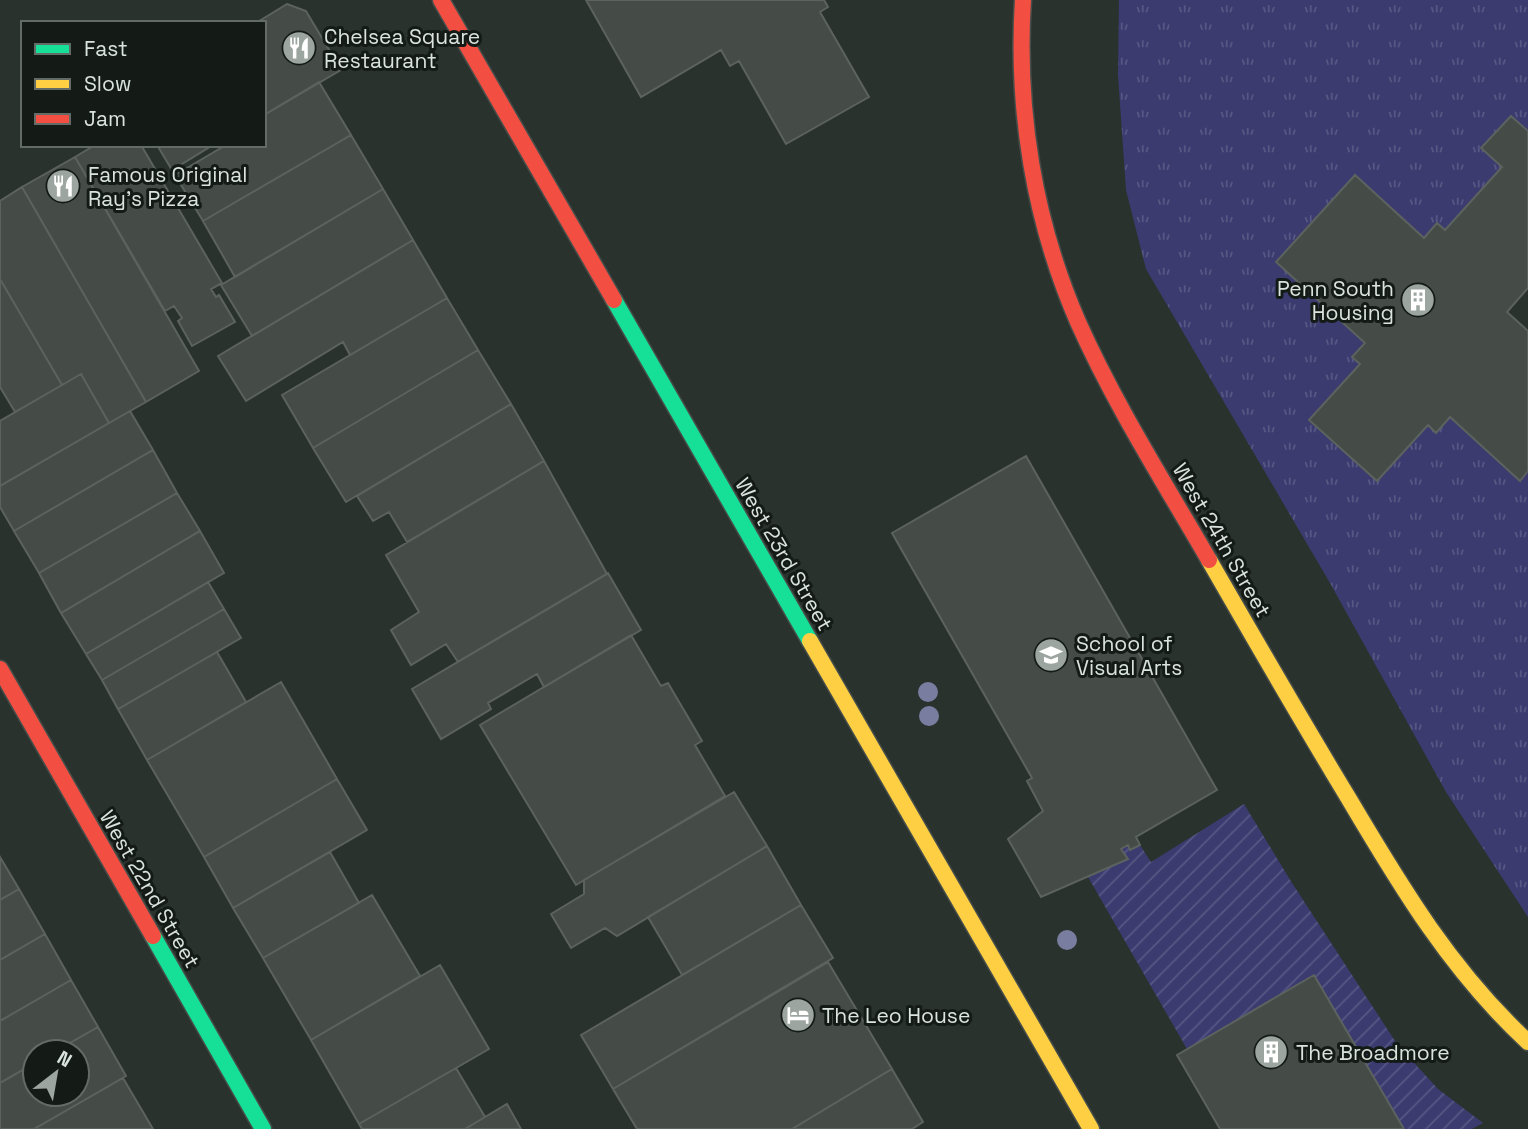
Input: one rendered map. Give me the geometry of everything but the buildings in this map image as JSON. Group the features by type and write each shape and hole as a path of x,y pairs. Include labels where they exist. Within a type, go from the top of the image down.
{"street":[{"name":"West 23rd Street","path":"441,0 1091,1129"},
{"name":"West 24th Street","path":"1023,0 1022,83 1039,202 1060,277 1074,314 1105,379 1318,750 1401,888 1472,985 1528,1042"},
{"name":"West 22nd Street","path":"0,669 263,1129"}],"green space":[{"path":"1119,0 1528,0 1528,131 1511,116 1500,129 1502,167 1445,230 1424,238 1355,175 1276,262 1365,343 1353,357 1360,364 1310,420 1376,481 1428,425 1436,433 1450,417 1519,480 1528,471 1528,917 1446,792 1330,583 1146,269 1126,190 1118,75"},
{"path":"1244,804 1397,1044 1438,1089 1483,1123 1472,1129 1404,1129 1314,975 1187,1049 1088,877 1127,859 1121,849 1128,845 1131,850 1140,845 1151,862"}],"traffic: fast":[{"path":"614,300 810,641"},
{"path":"153,936 263,1129"}],"traffic: slow":[{"path":"1209,560 1313,740 1408,896 1475,987 1528,1042"},
{"path":"810,641 1091,1129"}],"traffic: jam":[{"path":"441,0 614,300"},
{"path":"1023,0 1022,83 1026,124 1039,205 1050,245 1092,353 1140,443 1209,560"},
{"path":"0,669 153,936"}],"place":[{"name":"Chelsea Square Restaurant","path":"299,48"},
{"name":"Famous Original Ray's Pizza","path":"63,186"},
{"name":"Penn South Housing","path":"1418,300"},
{"name":"School of Visual Arts","path":"1051,655"},
{"name":"The Leo House","path":"798,1015"},
{"name":"The Broadmore","path":"1271,1052"}]}
